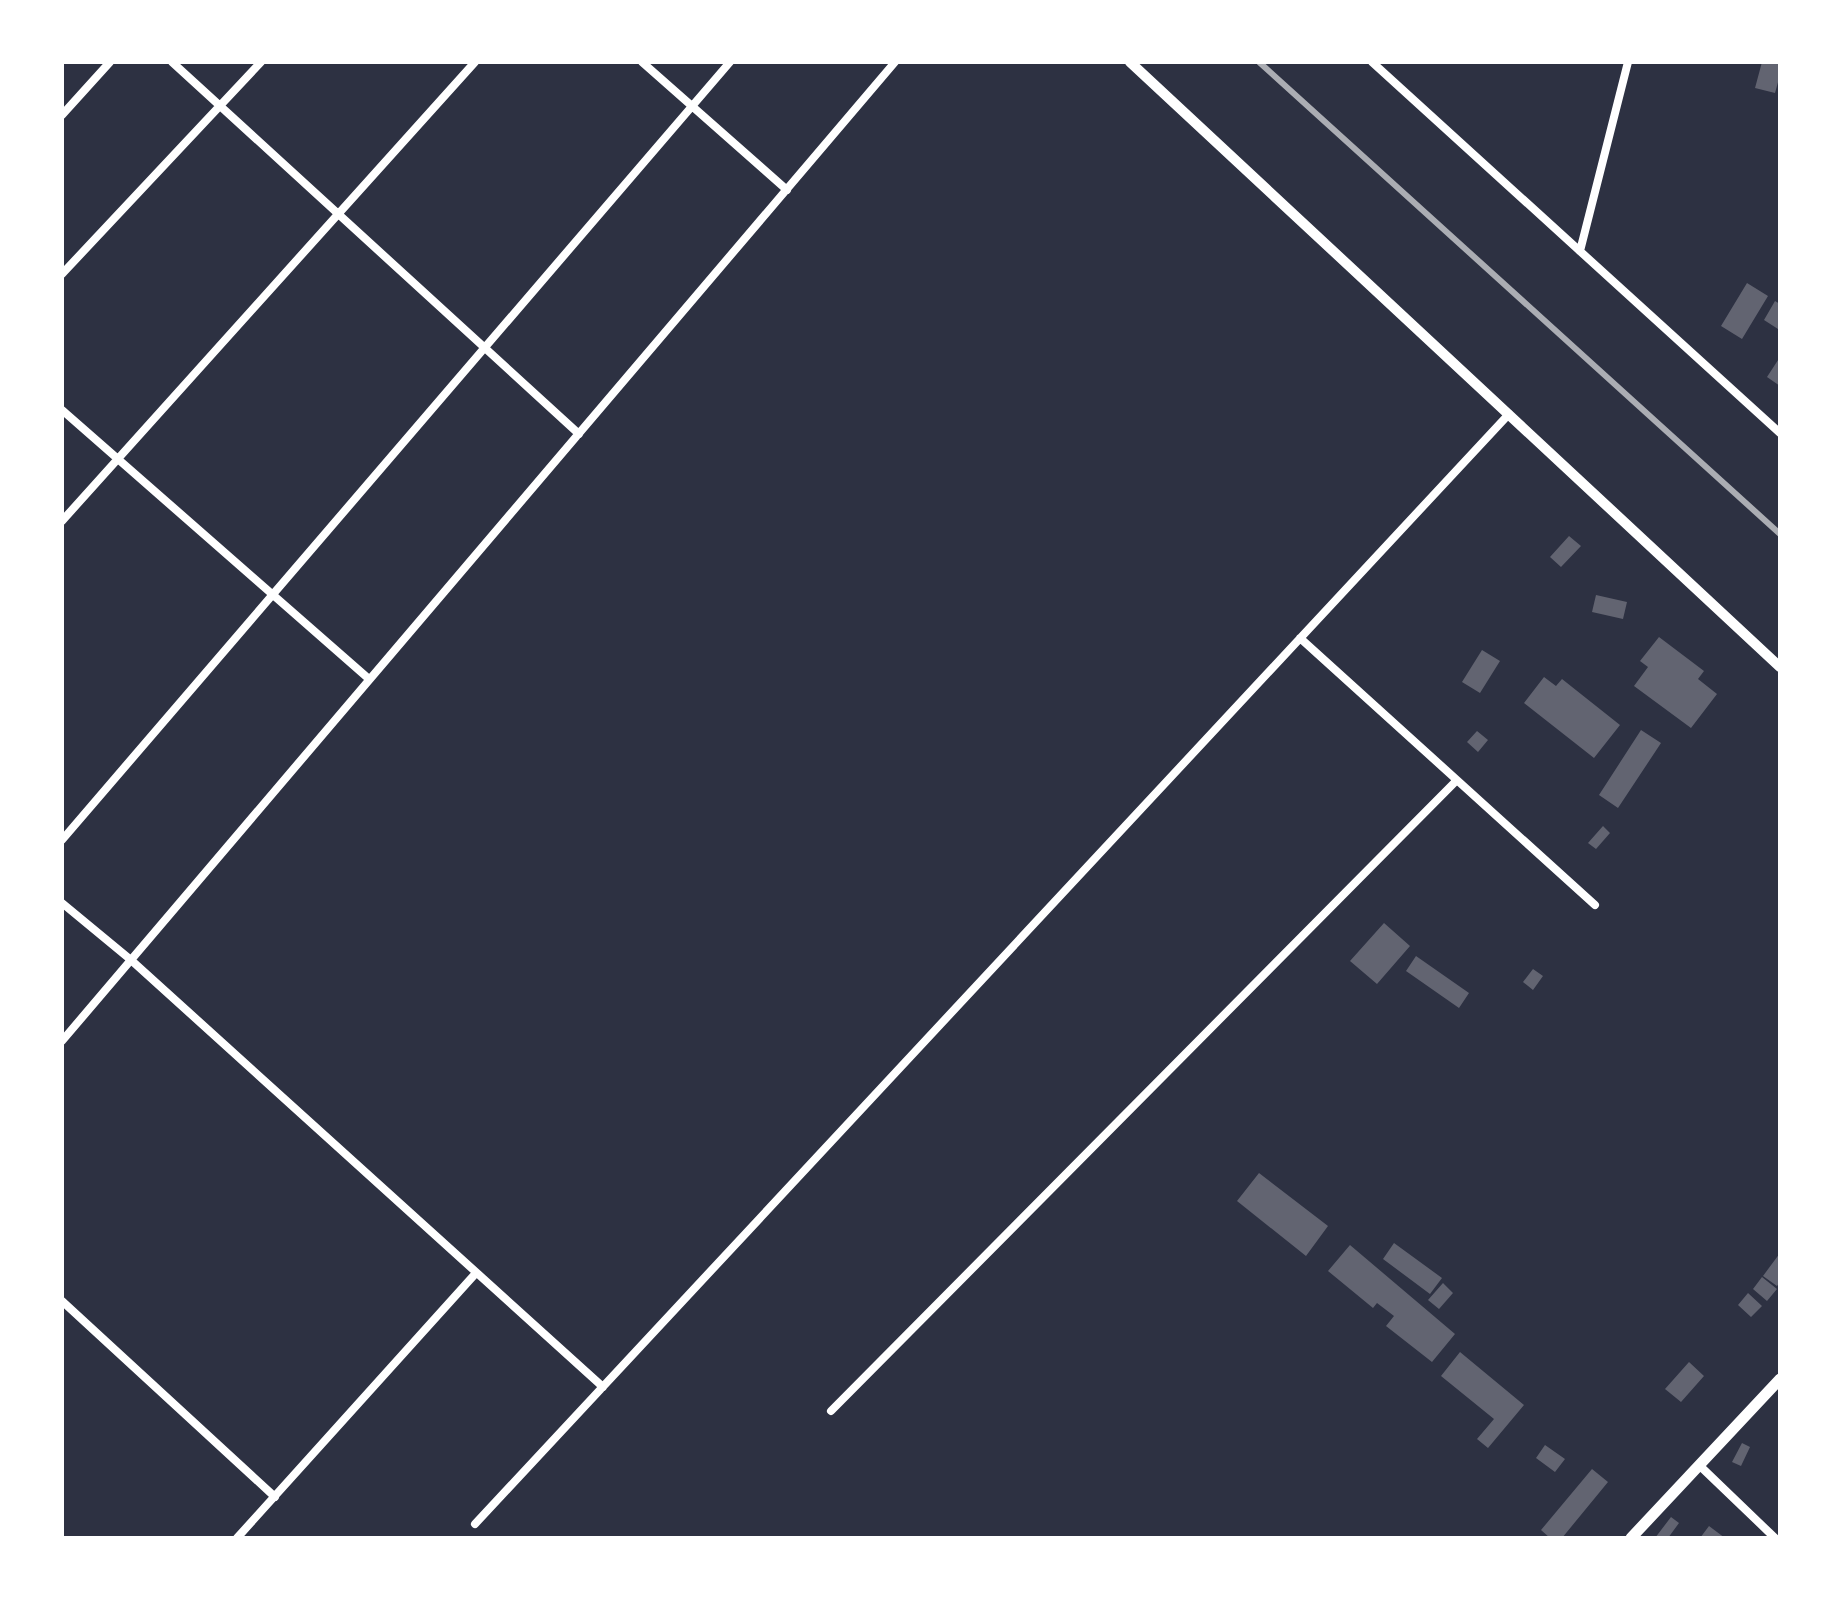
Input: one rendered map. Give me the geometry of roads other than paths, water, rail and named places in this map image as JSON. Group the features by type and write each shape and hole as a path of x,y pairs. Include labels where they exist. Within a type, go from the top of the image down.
{"main road":[{"path":"1631,1538 1780,1379"}],"street":[{"path":"62,115 106,66 95,62"},
{"path":"172,62 579,434"},
{"path":"62,274 261,62"},
{"path":"62,521 475,62"},
{"path":"642,62 787,190"},
{"path":"62,840 730,62"},
{"path":"62,1041 895,62"},
{"path":"1130,62 1780,667"},
{"path":"1372,62 1780,433"},
{"path":"1580,251 1628,62"},
{"path":"62,410 369,679"},
{"path":"475,1524 1509,414"},
{"path":"1300,638 1595,905"},
{"path":"831,1411 1457,780"},
{"path":"62,903 131,960 603,1387"},
{"path":"237,1538 476,1273"},
{"path":"62,1301 275,1497"},
{"path":"1699,1465 1775,1538"}],"railway":[{"path":"1259,62 1780,534"}]}
